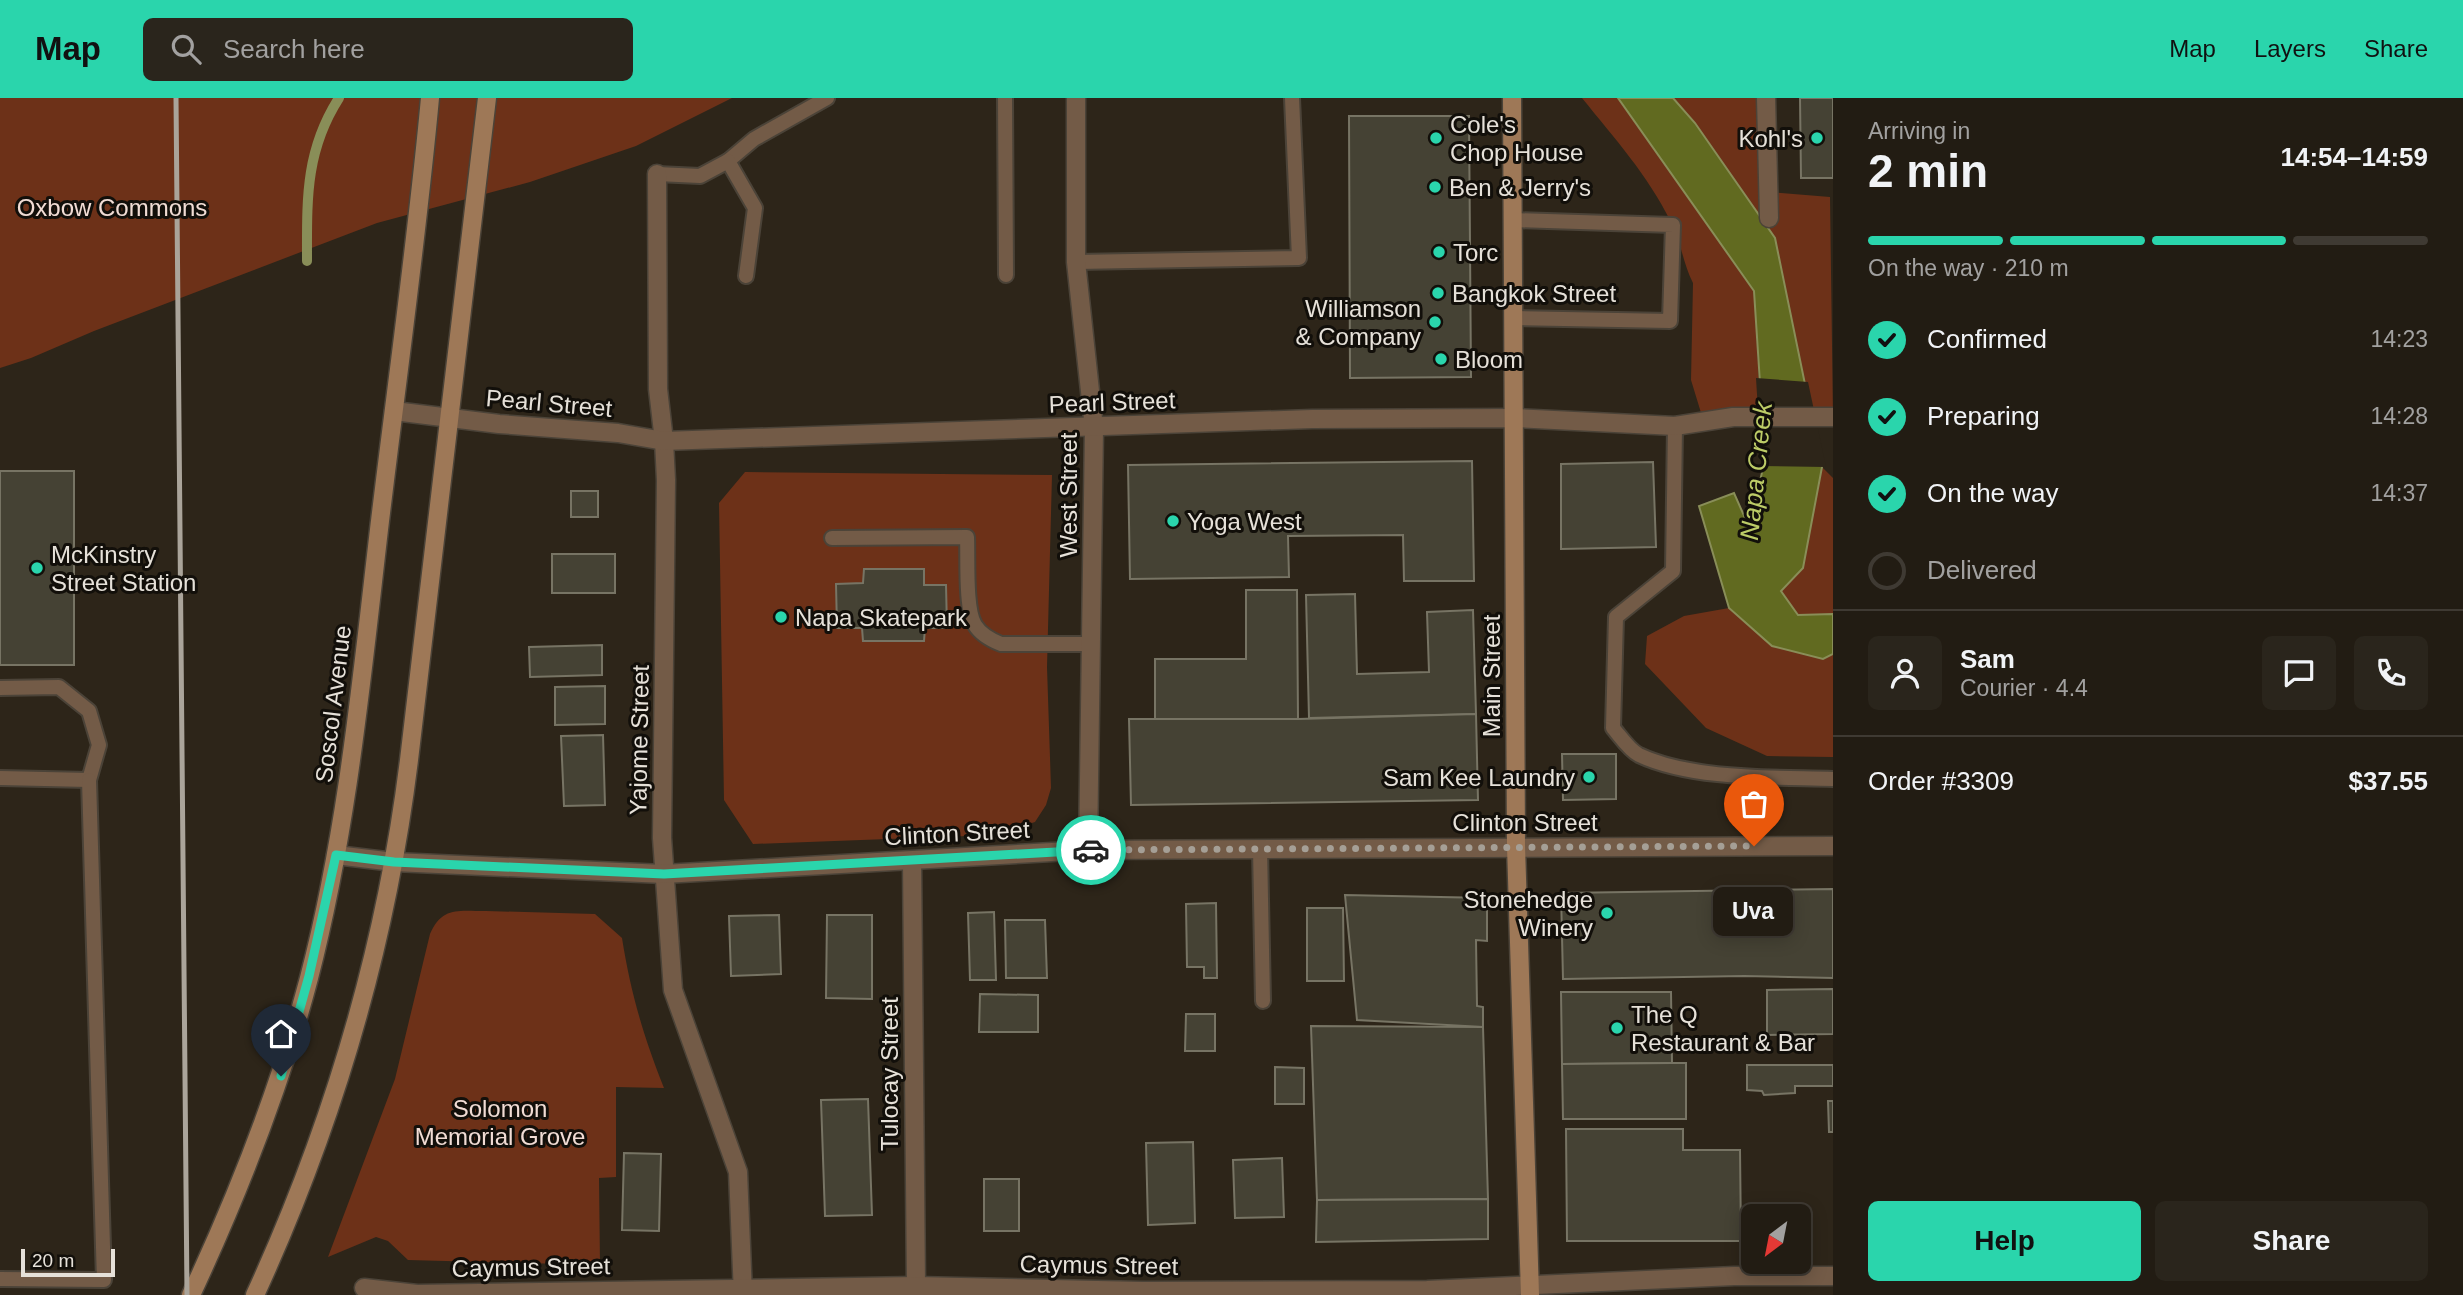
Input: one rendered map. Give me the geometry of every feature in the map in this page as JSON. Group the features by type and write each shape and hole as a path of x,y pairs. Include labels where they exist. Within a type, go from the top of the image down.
{"main road":[{"name":"Soscol Avenue","path":"191,1295 241,1183 281,1076 309,976 336,855 394,411 430,98"},
{"path":"255,1295 298,1198 340,1079 371,970 394,862 405,795 487,98"},
{"name":"Main Street","path":"1512,98 1516,846 1530,1291"}],"street":[{"name":"West Street","path":"1076,98 1076,262 1094,428 1088,850"},
{"path":"1766,98 1769,218"},
{"name":"Yajome Street","path":"657,174 658,389 664,441 664,874 673,990 738,1172 743,1292"},
{"name":"Pearl Street","path":"394,411 618,433 664,441 1312,419 1515,418 1675,426 1734,416 1833,416"},
{"name":"Clinton Street","path":"336,855 394,862 664,874 1088,850 1833,846"},
{"name":"Tulocay Street","path":"912,861 916,1286"},
{"name":"Caymus Street","path":"364,1291 417,1294 743,1292 916,1286 1427,1293 1530,1291 1734,1276 1833,1276"}],"lane":[{"path":"657,174 700,176 728,161 754,139 827,98"},
{"path":"1005,98 1006,275"},
{"path":"1076,262 1299,258 1292,98"},
{"path":"728,161 755,208 746,276"},
{"path":"1513,220 1673,225 1670,321 1514,317"},
{"path":"1675,426 1673,571 1616,617 1613,728 1637,754 1675,766 1720,775 1833,779"},
{"path":"832,538 967,537 970,614 976,627 988,638 1001,644 1091,644"},
{"path":"0,688 59,687 89,711 99,745 89,780 104,1280 0,1279"},
{"path":"0,778 89,780"},
{"path":"1260,848 1263,1001"}],"green space":[{"name":"Oxbow Commons","path":"0,98 732,98 636,146 530,182 377,223 0,368"},
{"path":"1582,98 1618,98 1754,291 1761,417 1702,416 1691,380 1693,283 1674,229 1641,172"},
{"path":"1673,98 1768,98 1769,192 1830,197 1833,417 1810,417 1695,123"},
{"path":"1822,467 1833,478 1833,614 1798,615 1781,591 1803,568"},
{"path":"745,472 1052,475 1047,667 1051,788 1046,805 1035,822 994,835 753,844 724,800 719,503"},
{"path":"1729,608 1772,646 1823,659 1833,654 1833,757 1767,756 1706,728 1645,664 1647,636 1684,616"},
{"name":"Solomon Memorial Grove","path":"460,911 595,914 622,938 638,1014 664,1088 616,1087 616,1177 599,1178 600,1265 408,1260 388,1241 376,1237 328,1257 395,1079 430,934 435,925 446,914"}],"shaded area":[{"path":"1618,98 1673,98 1695,123 1775,238 1822,467 1803,568 1781,591 1798,615 1833,614 1833,654 1823,659 1772,646 1729,608 1699,506 1734,493 1749,527 1765,460 1754,291"}],"pier":[{"path":"1756,378 1808,382 1826,467 1760,466"}],"building":[{"name":"Kohl's","path":"1800,98 1833,98 1833,178 1801,178"},
{"path":"1349,116 1469,116 1471,377 1350,378"},
{"path":"1472,461 1474,581 1404,581 1403,535 1288,536 1289,577 1130,579 1128,465"},
{"path":"1653,462 1656,547 1561,549 1561,464"},
{"name":"McKinstry Street Station","path":"0,471 74,471 74,665 0,665"},
{"path":"571,491 598,491 598,517 571,517"},
{"path":"552,554 615,554 615,593 552,593"},
{"path":"864,569 924,569 924,585 946,585 947,628 925,628 924,641 863,641 862,628 837,628 836,584 863,583"},
{"path":"1246,590 1297,590 1298,719 1155,719 1155,659 1246,659"},
{"path":"1355,594 1357,674 1429,672 1427,612 1473,610 1476,714 1309,718 1306,595"},
{"path":"602,645 602,675 530,677 529,647"},
{"path":"605,686 605,724 555,725 555,687"},
{"path":"1476,714 1478,800 1131,805 1129,719 1298,719"},
{"path":"603,735 605,805 564,806 561,736"},
{"name":"Sam Kee Laundry","path":"1562,754 1616,754 1616,799 1563,800"},
{"path":"1833,889 1833,978 1744,976 1563,979 1561,893"},
{"path":"1345,895 1487,898 1487,941 1476,940 1477,1006 1483,1007 1483,1027 1357,1020"},
{"path":"1216,903 1217,978 1204,978 1204,967 1187,967 1186,904"},
{"path":"1307,908 1343,908 1344,981 1307,981"},
{"path":"994,912 996,980 970,980 968,913"},
{"path":"779,915 781,974 731,976 729,916"},
{"path":"827,915 872,915 872,999 826,998"},
{"path":"1005,920 1045,920 1047,978 1006,978"},
{"path":"1833,989 1833,1034 1767,1035 1767,990"},
{"name":"The Q Restaurant & Bar","path":"1561,992 1671,992 1672,1063 1562,1064"},
{"path":"980,994 1038,995 1038,1032 979,1032"},
{"path":"1186,1014 1215,1014 1215,1051 1185,1051"},
{"path":"1311,1026 1483,1027 1488,1199 1317,1200"},
{"path":"1686,1063 1686,1119 1563,1119 1562,1064"},
{"path":"1747,1065 1833,1065 1833,1086 1795,1086 1795,1093 1764,1095 1762,1091 1747,1090"},
{"path":"1275,1067 1304,1068 1304,1104 1275,1104"},
{"path":"868,1099 872,1215 825,1216 821,1100"},
{"path":"1828,1101 1833,1101 1833,1132 1829,1132"},
{"path":"1566,1129 1683,1129 1683,1150 1740,1150 1741,1241 1567,1241"},
{"path":"1193,1142 1195,1223 1148,1225 1146,1143"},
{"path":"624,1153 661,1154 659,1231 622,1230"},
{"path":"1282,1158 1284,1217 1235,1218 1233,1160"},
{"path":"984,1179 1019,1179 1019,1231 984,1231"},
{"path":"1488,1199 1488,1239 1316,1242 1317,1200"}],"waterway":[{"path":"307,261 310,176 320,137 339,98"}],"railway":[{"path":"176,98 187,1295"}],"way so far":[{"path":"1091,850 1754,846"}],"place":[{"name":"Cole's Chop House","path":"1436,138"},
{"name":"Kohl's","path":"1817,138"},
{"name":"Ben & Jerry's","path":"1435,187"},
{"name":"Torc","path":"1439,252"},
{"name":"Bangkok Street","path":"1438,293"},
{"name":"Williamson & Company","path":"1435,322"},
{"name":"Bloom","path":"1441,359"},
{"name":"Yoga West","path":"1173,521"},
{"name":"McKinstry Street Station","path":"37,568"},
{"name":"Napa Skatepark","path":"781,617"},
{"name":"Sam Kee Laundry","path":"1589,777"},
{"name":"Uva","path":"1754,846"},
{"name":"Stonehedge Winery","path":"1607,913"},
{"name":"The Q Restaurant & Bar","path":"1617,1028"}],"route":[{"path":"281,1076 309,976 336,855 394,862 664,874 1091,850"}],"water label":[{"name":"Napa Creek","path":"1756,471"}]}
